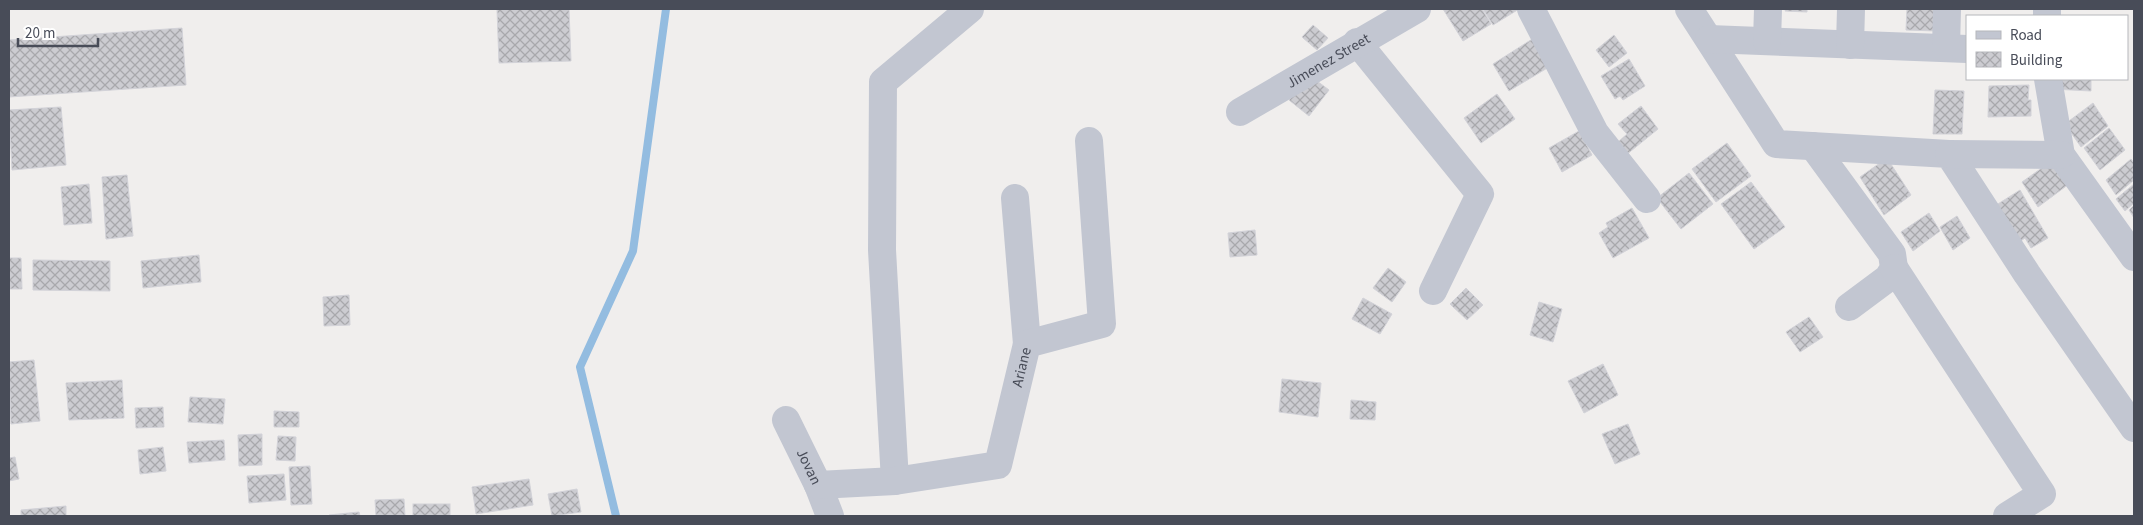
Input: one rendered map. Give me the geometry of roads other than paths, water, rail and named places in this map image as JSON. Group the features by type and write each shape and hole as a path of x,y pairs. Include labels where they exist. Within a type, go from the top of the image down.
{"street":[{"path":"895,481 882,250 883,82 970,9"},
{"name":"Jimenez Street","path":"1240,112 1357,42 1417,9"},
{"path":"1531,9 1595,133 1647,199"},
{"path":"1689,9 1776,144 1949,154 2061,155"},
{"path":"1767,41 1768,9"},
{"path":"1850,45 1851,9"},
{"path":"1710,39 1956,49 1947,9"},
{"path":"1357,42 1480,194 1433,291"},
{"path":"2048,80 2061,155 2134,256"},
{"name":"Ariane","path":"818,485 895,481 998,465 1027,344 1102,324 1089,141"},
{"path":"1813,146 1892,254 1894,268 2042,494 2007,516"},
{"path":"1949,154 2027,274 2134,428"},
{"path":"1015,198 1027,344"},
{"path":"1849,307 1888,278 1894,268"},
{"name":"Jovan","path":"786,420 818,485 830,516"}],"waterway":[{"path":"616,516 580,367 633,251 666,9"}]}
